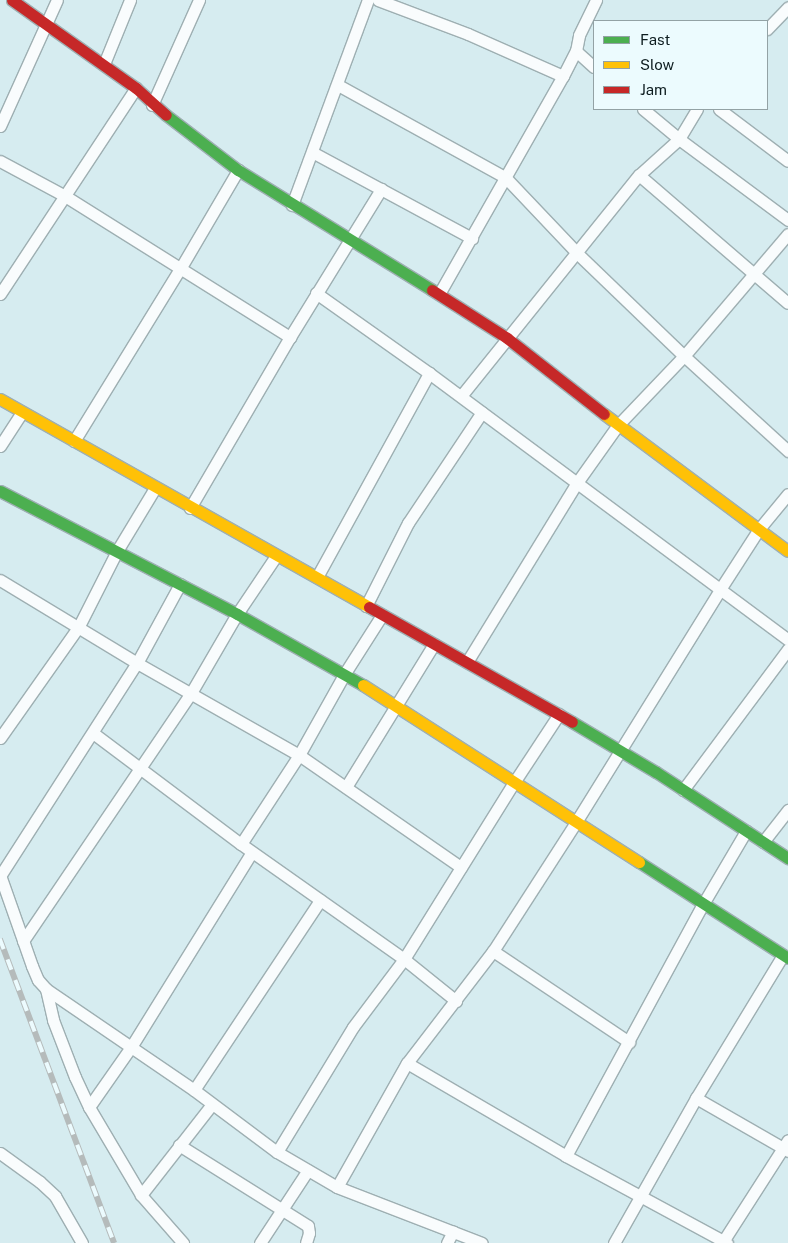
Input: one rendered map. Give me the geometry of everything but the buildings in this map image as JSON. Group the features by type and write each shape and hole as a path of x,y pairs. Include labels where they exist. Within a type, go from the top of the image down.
{"street":[{"path":"12,0 136,88 152,106 238,170 292,205 351,238 507,338 618,425 788,551"},
{"path":"0,124 45,22 57,0"},
{"path":"104,64 130,0"},
{"path":"152,106 199,0"},
{"path":"292,205 368,0"},
{"path":"378,0 468,34 563,76"},
{"path":"439,294 563,76 576,51 579,35 596,0"},
{"path":"768,28 788,6"},
{"path":"576,51 593,66"},
{"path":"338,85 506,177 578,254 684,356 788,451"},
{"path":"0,294 136,88"},
{"path":"644,110 679,139 788,220"},
{"path":"461,396 578,254 638,175 679,139 696,110"},
{"path":"720,110 788,160"},
{"path":"312,152 472,238"},
{"path":"0,160 65,196 180,270 290,337"},
{"path":"74,441 180,270 238,170"},
{"path":"638,175 788,303"},
{"path":"190,508 316,293 382,189"},
{"path":"467,662 576,484 618,425 684,356 788,234"},
{"path":"316,293 461,396 719,591 788,640"},
{"path":"316,577 429,373"},
{"path":"0,399 190,508 560,714 788,858"},
{"path":"0,446 22,412"},
{"path":"366,606 408,522 482,412"},
{"path":"0,738 79,626 117,551 155,488"},
{"path":"0,491 238,614 345,673 515,781 702,904 786,956 696,1098 614,1243"},
{"path":"337,1187 407,1063 493,951 621,751 759,529 788,494"},
{"path":"23,941 191,693 238,614 276,556"},
{"path":"0,580 79,626 137,663 298,755 461,867"},
{"path":"180,584 137,663 0,875 38,980 46,989 194,1090 277,1152 337,1187 482,1243"},
{"path":"241,844 298,755 345,673 382,615"},
{"path":"346,787 434,644"},
{"path":"682,790 788,649"},
{"path":"277,1152 353,1027 404,959 515,781 560,714"},
{"path":"93,733 252,852 404,959 456,1000"},
{"path":"763,842 788,810"},
{"path":"566,1156 702,904 746,831"},
{"path":"89,1107 131,1047 252,852"},
{"path":"194,1090 320,900"},
{"path":"493,951 629,1042"},
{"path":"46,989 53,1020 75,1078 89,1107 141,1195 182,1243"},
{"path":"407,1063 566,1156 641,1195 724,1242 786,1147 696,1098"},
{"path":"141,1195 212,1104"},
{"path":"179,1145 308,1226 309,1233 306,1243"},
{"path":"0,1153 40,1182 55,1196 82,1243"},
{"path":"260,1243 308,1170"},
{"path":"447,1243 453,1231"}],"railway":[{"path":"0,939 114,1243"}],"traffic: fast":[{"path":"166,115 238,170 432,290"},
{"path":"0,491 237,614 363,685"},
{"path":"572,722 656,772 788,858"},
{"path":"639,862 788,958"}],"traffic: slow":[{"path":"0,399 369,607"},
{"path":"604,414 788,551"},
{"path":"363,685 639,862"}],"traffic: jam":[{"path":"12,0 136,88 166,115"},
{"path":"432,290 507,338 604,414"},
{"path":"369,607 572,722"}]}
